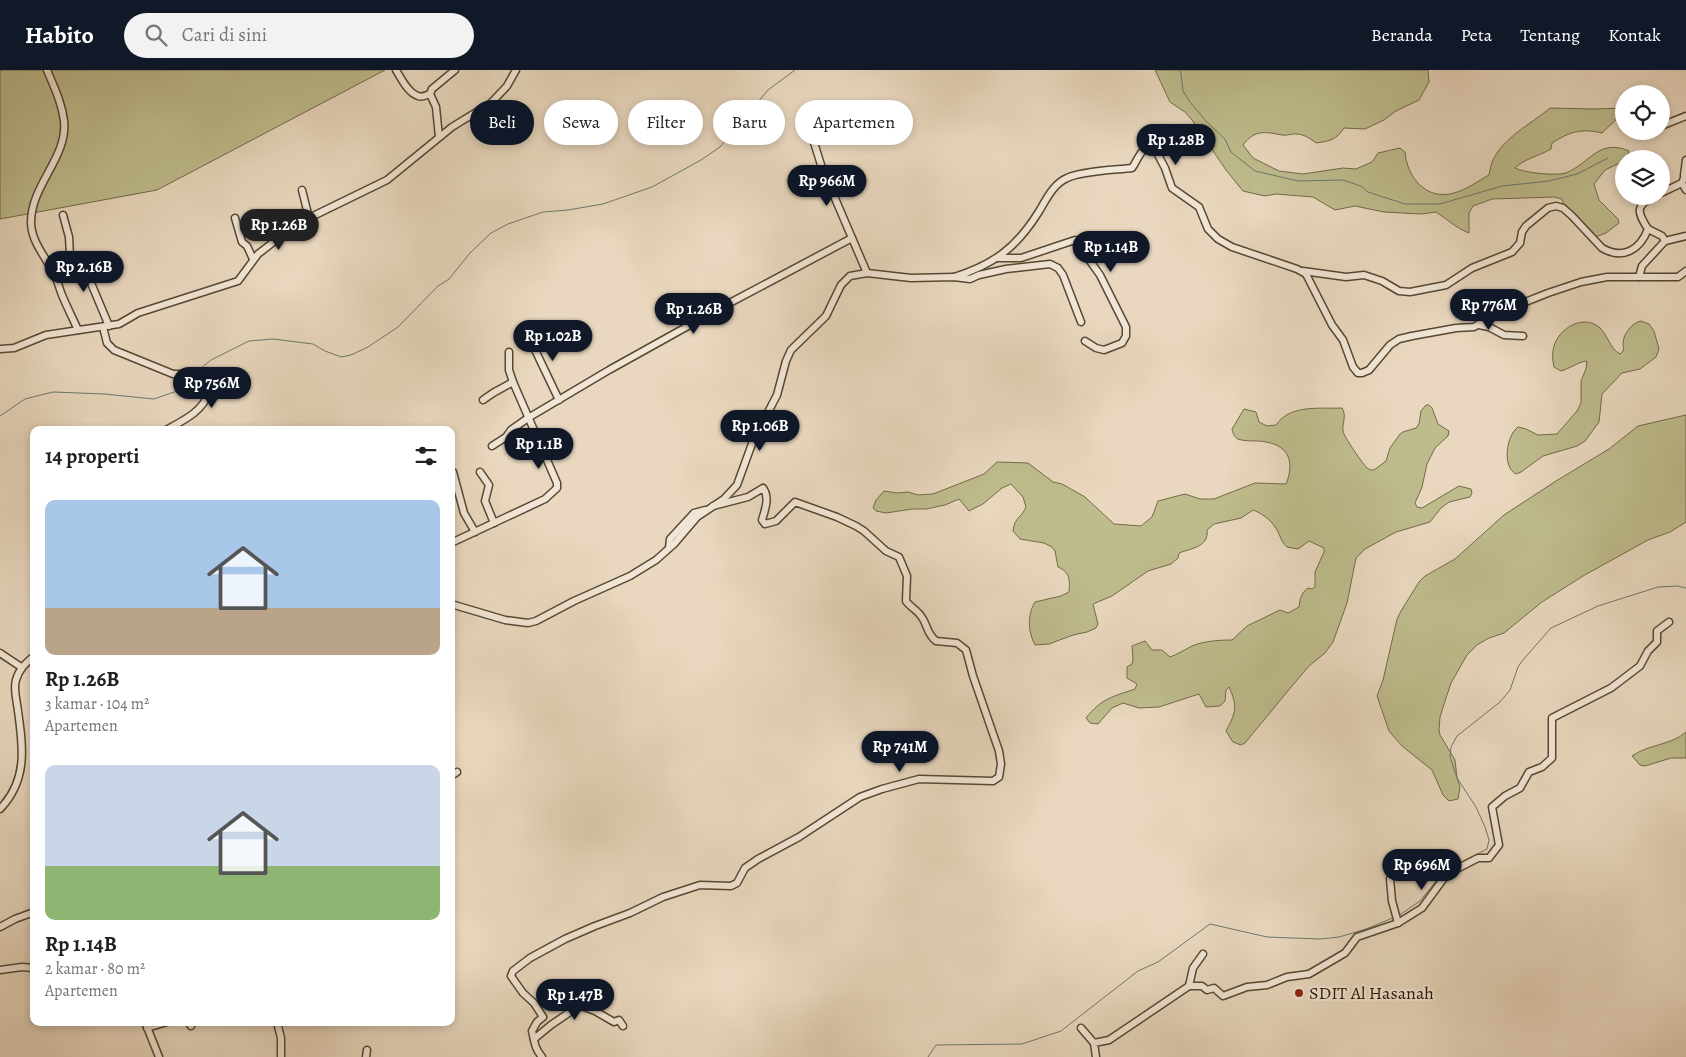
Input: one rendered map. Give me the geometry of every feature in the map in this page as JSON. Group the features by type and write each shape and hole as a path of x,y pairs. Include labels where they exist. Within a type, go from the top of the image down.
{"street":[{"path":"47,70 60,102 64,131 59,150 35,196 31,221 35,240 50,266 78,330"},
{"path":"396,70 408,88 421,97 430,94 432,89 454,70"},
{"path":"0,349 14,348 46,335 123,323 143,311 238,281 253,259 280,237 309,218 380,185 439,137 491,103 507,86 516,70"},
{"path":"430,94 436,106 439,137"},
{"path":"1670,122 1686,116"},
{"path":"815,145 822,168 867,273"},
{"path":"954,277 987,265 998,258 1022,234 1038,213 1048,195 1063,180 1074,175 1132,168 1145,148 1150,147 1155,149 1166,168 1172,188 1199,207 1208,229 1218,239 1232,248 1303,271 1346,278 1364,275 1400,290 1410,292 1446,285 1472,268 1512,252 1517,248 1526,226 1548,208 1556,206 1563,208 1597,243 1608,251 1627,252 1636,248 1648,229"},
{"path":"1670,189 1682,183 1686,160"},
{"path":"1682,183 1686,190"},
{"path":"302,190 309,218"},
{"path":"1642,205 1639,214 1648,229 1659,233 1665,241"},
{"path":"50,266 67,260 70,254 69,237 63,215"},
{"path":"235,218 242,242 253,259"},
{"path":"1639,277 1642,266 1665,241 1686,236"},
{"path":"492,446 528,418 559,400 733,301 852,238"},
{"path":"998,258 1021,258 1075,240 1100,276 1126,327 1126,336 1122,342 1104,350 1096,348 1085,341"},
{"path":"70,254 91,283 106,327 107,343 114,350 174,374 194,375 206,382 209,392 207,399 191,416 173,426"},
{"path":"455,605 505,620 528,623 536,621 574,601 630,576 656,560 705,510 724,499 737,485 753,441 777,395 786,361 791,350 826,316 844,282 850,276 867,273 921,279 954,277 970,279 1006,269 1045,264 1054,265 1063,275 1068,285 1081,322"},
{"path":"1303,271 1332,325 1343,340 1353,367 1358,373 1369,370 1390,345 1412,336 1479,326 1488,327 1504,335 1523,336"},
{"path":"1479,326 1493,315 1581,282 1607,277 1678,277 1686,271"},
{"path":"527,333 559,400"},
{"path":"455,541 545,499 557,488 557,483 513,382 509,370 509,352"},
{"path":"483,400 493,392 513,382"},
{"path":"480,472 489,485 485,501 494,523"},
{"path":"455,479 464,513 475,532"},
{"path":"542,1057 534,1046 532,1030 543,1017 534,1003 523,993 511,976 513,971 530,958 595,926 616,919 680,891 700,885 731,886 737,883 745,868 758,859 799,837 860,797 919,780 993,782 999,777 1001,764 999,751 966,650 957,643 936,641 927,631 920,614 906,601 907,576 899,557 886,551 856,526 795,502 776,521 765,524 762,520 767,498 763,488 748,497 713,506"},
{"path":"1094,1043 1109,1040 1189,986 1202,986 1207,990 1214,988 1223,996 1247,987 1267,985 1287,977 1310,974 1345,953 1357,937 1398,922 1422,908 1448,874 1478,858 1489,858 1499,844 1492,807 1505,796 1520,788 1529,772 1542,767 1552,758 1552,718 1612,688 1640,666 1648,651 1657,642 1657,630 1669,622"},
{"path":"0,653 21,667"},
{"path":"0,808 12,796 19,774 22,753 15,684 21,667 30,659"},
{"path":"1390,879 1394,912 1398,922"},
{"path":"0,927 30,913"},
{"path":"1189,986 1193,968 1203,954"},
{"path":"0,970 30,968"},
{"path":"534,1039 551,1025 582,1006 614,1022 619,1020 623,1026"},
{"path":"146,1026 159,1057"},
{"path":"278,1026 281,1038 281,1057"},
{"path":"1081,1028 1094,1043 1096,1057"}],"shaded area":[{"path":"0,70 385,70 157,190 0,219"},
{"path":"1155,70 1428,70 1429,82 1419,100 1365,129 1344,128 1332,139 1316,143 1308,137 1298,134 1261,133 1252,136 1243,145 1253,158 1279,171 1303,174 1343,168 1356,169 1372,162 1378,153 1400,148 1405,152 1410,170 1420,185 1427,190 1444,195 1463,190 1489,175 1493,160 1504,144 1518,131 1550,108 1615,108 1615,121 1602,133 1581,131 1564,136 1552,143 1551,149 1523,162 1515,168 1533,173 1561,174 1574,169 1602,150 1619,148 1626,150 1615,150 1615,165 1605,170 1594,184 1599,200 1618,219 1619,223 1606,233 1590,239 1566,215 1562,199 1554,197 1492,199 1473,206 1469,213 1469,233 1436,212 1421,214 1384,212 1355,206 1335,210 1313,197 1276,194 1265,196 1243,191 1226,170 1192,120 1185,112 1170,102"},
{"path":"1641,321 1649,324 1654,331 1659,349 1656,357 1640,369 1622,373 1602,394 1599,422 1585,441 1577,446 1543,456 1516,474 1509,465 1507,458 1508,444 1514,431 1518,427 1538,435 1557,434 1577,411 1581,403 1581,381 1587,361 1561,371 1554,367 1553,351 1558,337 1570,326 1577,323 1592,323 1602,330 1614,349 1620,354 1623,351 1623,340 1627,332 1632,326"},
{"path":"1426,405 1432,408 1438,424 1449,431 1448,436 1435,448 1427,464 1422,487 1415,503 1417,507 1422,508 1459,486 1471,489 1470,497 1449,502 1441,508 1430,522 1396,532 1365,549 1356,558 1347,603 1333,642 1325,653 1309,666 1245,743 1241,745 1233,742 1226,731 1235,709 1229,687 1226,690 1225,701 1220,706 1206,707 1199,694 1159,707 1139,708 1123,703 1112,708 1098,724 1090,723 1086,718 1102,702 1135,689 1137,684 1127,678 1127,667 1132,664 1133,659 1132,646 1145,641 1152,650 1162,650 1170,657 1201,643 1232,640 1247,626 1280,610 1288,613 1299,607 1300,599 1304,592 1308,588 1312,589 1315,587 1315,572 1324,548 1309,541 1298,549 1287,547 1271,521 1253,510 1241,518 1214,524 1207,530 1205,540 1199,546 1179,553 1178,558 1171,564 1148,571 1112,596 1093,604 1098,624 1096,628 1049,644 1035,645 1029,624 1032,607 1035,602 1061,596 1069,592 1069,580 1065,571 1058,567 1055,551 1052,547 1044,543 1020,539 1013,531 1015,523 1026,507 1023,497 1011,484 1002,488 983,504 969,511 959,499 945,505 926,509 886,513 876,511 873,508 876,500 884,491 908,492 918,495 933,494 984,474 997,462 1028,463 1053,482 1062,484 1085,497 1114,524 1141,526 1152,517 1158,501 1185,494 1200,499 1214,499 1255,483 1286,484 1290,463 1281,448 1266,442 1241,440 1234,435 1232,429 1244,409 1256,412 1259,422 1267,426 1276,425 1282,418 1297,411 1315,408 1342,408 1344,414 1344,434 1365,466 1374,470 1386,461 1390,448 1400,434 1416,428 1419,424 1421,411"},
{"path":"1686,415 1686,522 1670,532 1648,540 1583,576 1542,602 1504,633 1489,638 1477,645 1467,655 1451,683 1440,717 1440,735 1455,760 1460,787 1458,799 1449,801 1443,795 1432,770 1402,746 1389,731 1377,696 1383,680 1397,619 1401,611 1419,582 1425,576 1455,559 1504,515 1609,449 1638,426"},
{"path":"1686,732 1686,758 1671,758 1645,766 1640,765 1632,756 1646,749 1674,740"}],"waterway":[{"path":"195,373 211,360 249,341 273,339 313,344 341,357 351,355 368,347 398,327 438,286 449,279 470,253 491,233 508,224 543,212 603,204 652,187 701,160 720,147 768,90 795,70"},
{"path":"1179,70 1183,91 1190,102 1225,139 1231,152 1255,171 1298,181 1343,180 1361,186 1368,192 1405,204 1440,204 1502,186 1549,181 1577,174 1608,158"},
{"path":"0,416 25,399 53,392 104,394 154,399 177,391 193,376"},
{"path":"1398,916 1420,901 1444,871 1487,849 1489,840 1485,827 1476,807 1457,778 1450,757 1451,747 1457,736 1500,702 1510,690 1522,661 1551,628 1598,606 1658,587 1677,586 1686,588"},
{"path":"928,1057 936,1045 1022,1044 1061,1031 1138,971 1158,962 1210,924 1267,937 1320,939 1339,937 1366,929 1395,917"}],"place":[{"name":"SDIT Al Hasanah","path":"1299,993"}]}
